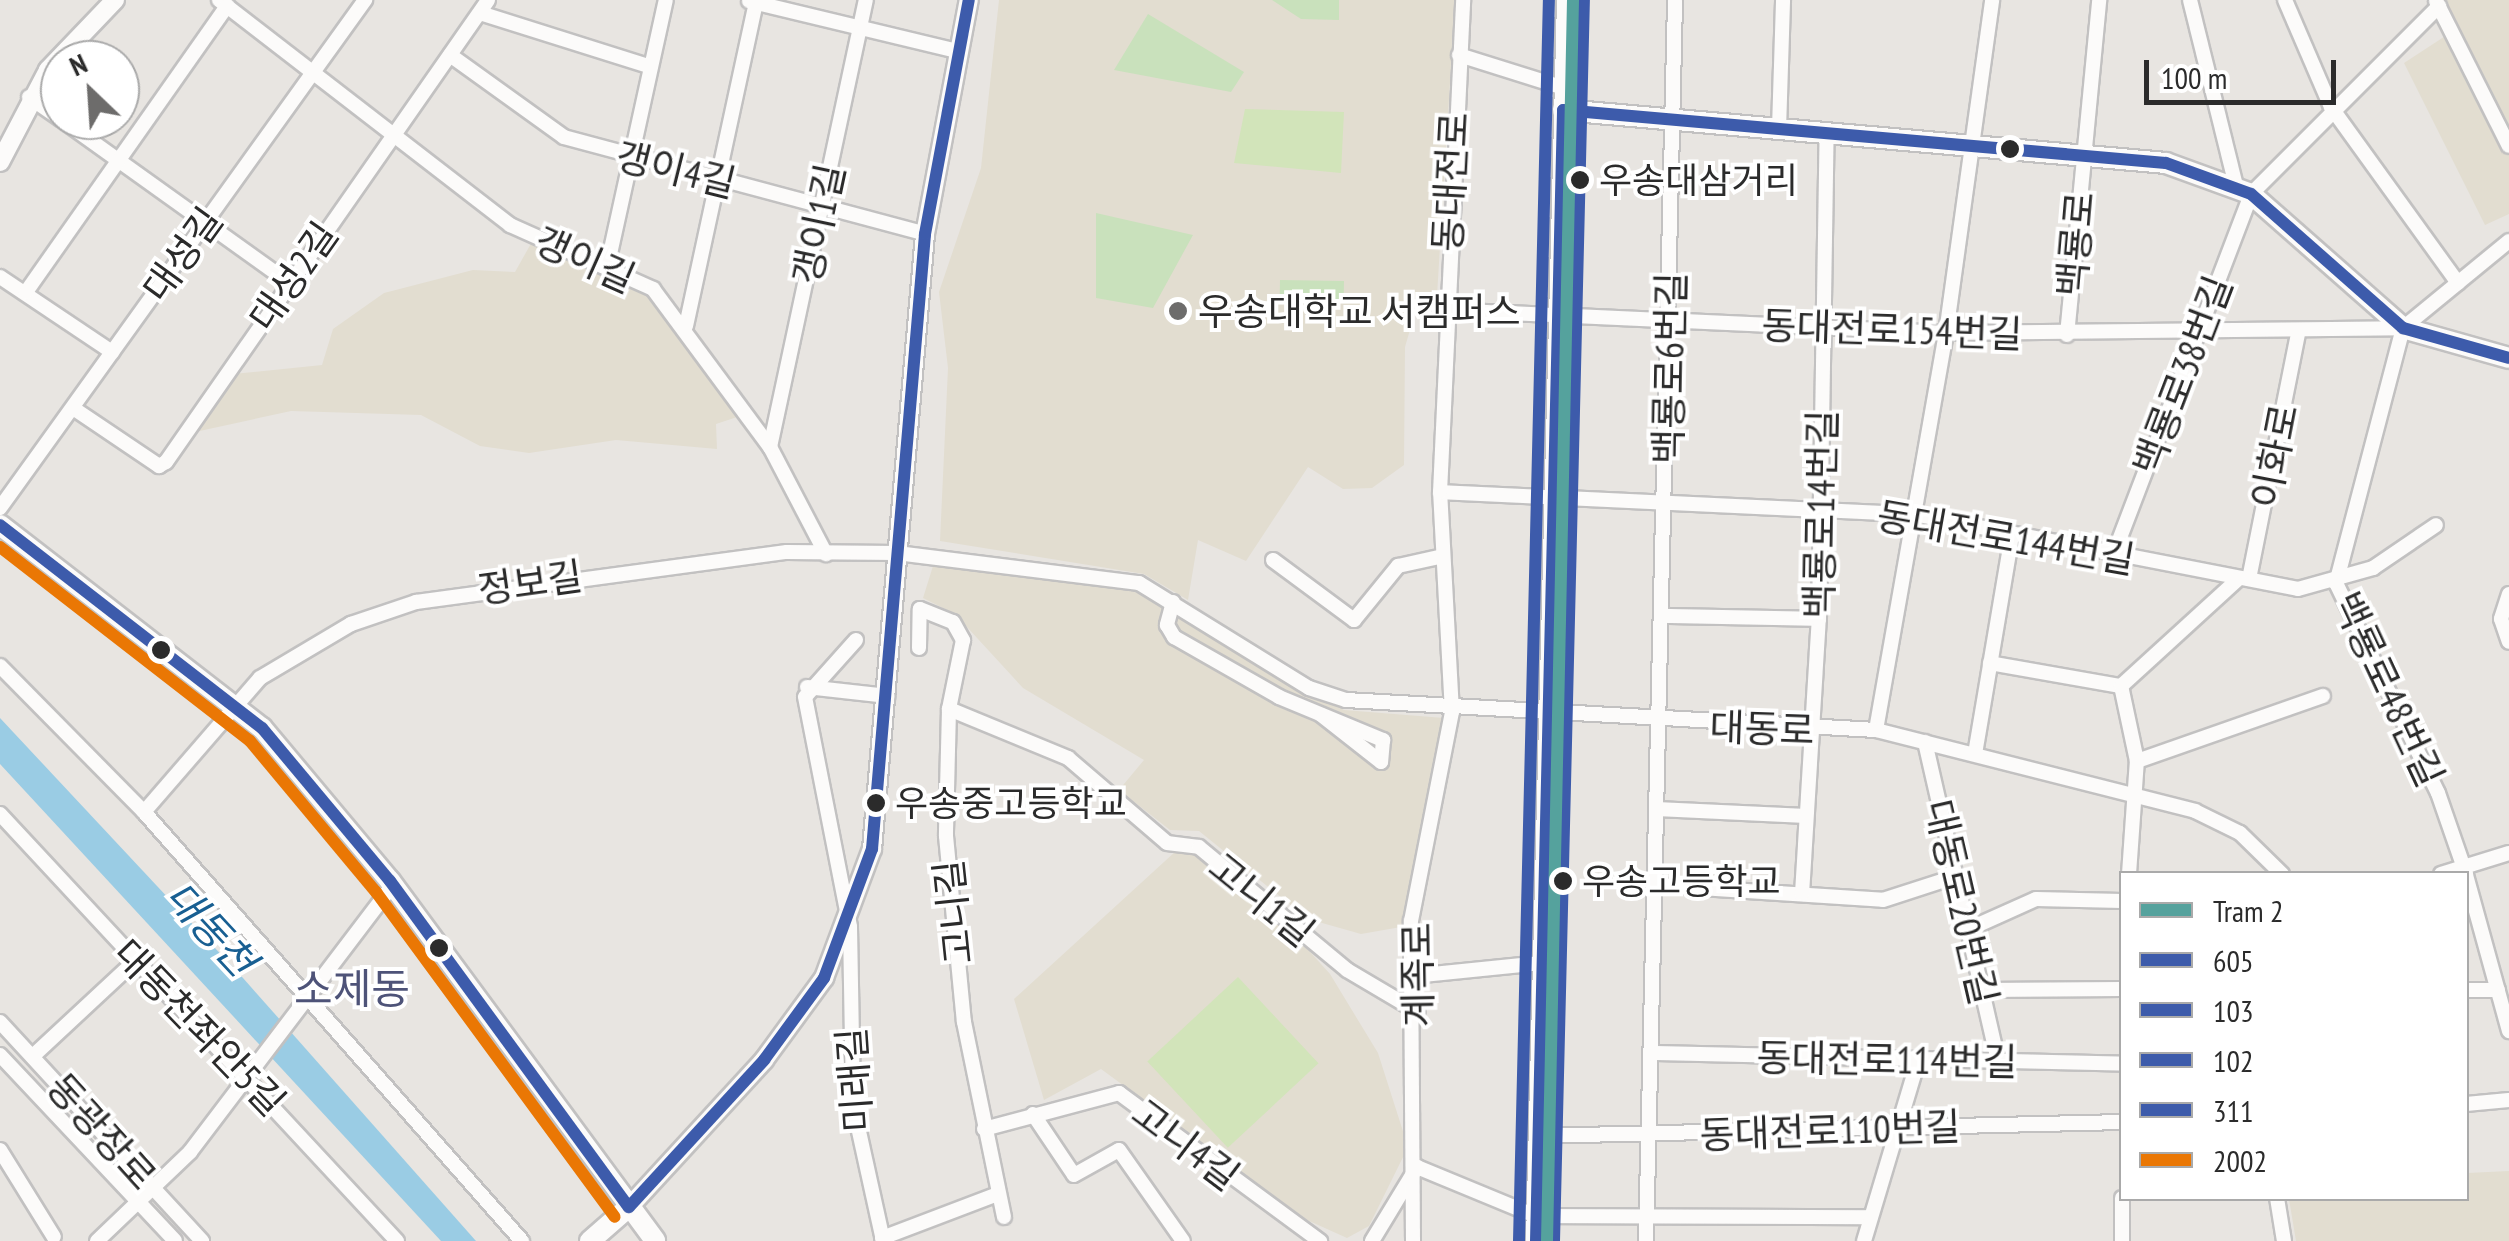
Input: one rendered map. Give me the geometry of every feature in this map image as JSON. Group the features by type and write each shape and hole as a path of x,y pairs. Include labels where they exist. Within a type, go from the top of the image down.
{"main road":[{"path":"1536,1241 1546,716 1558,494 1567,0"},
{"name":"백룡로","path":"1564,110 2166,163 2244,190 2403,328 2509,358"},
{"path":"0,525 234,700 393,886 655,1241"},
{"path":"590,1241 629,1207"}],"street":[{"path":"0,162 30,98 115,0"},
{"name":"대성길","path":"0,508 365,0"},
{"path":"608,263 648,66 666,0"},
{"name":"갱이1길","path":"770,447 866,0"},
{"path":"629,1207 764,1060 850,927 872,850 925,234 957,51 970,0"},
{"name":"동대전로","path":"1440,492 1443,310 1463,0"},
{"name":"백룡로6번길","path":"1646,1241 1664,616 1674,0"},
{"path":"1779,128 1783,0"},
{"path":"1876,730 1946,333 1975,146 1992,0"},
{"path":"2084,154 2099,0"},
{"path":"2190,0 2244,190 2438,3 2509,146"},
{"path":"2285,0 2331,106 2458,283"},
{"path":"686,326 751,1 957,51"},
{"name":"갱이길","path":"224,3 510,225 608,263 653,289 686,326 770,447 826,554"},
{"path":"26,292 224,3"},
{"path":"484,6 648,66"},
{"name":"대성2길","path":"74,408 159,466 484,6"},
{"name":"갱이4길","path":"450,55 564,137 629,160 718,179 925,234"},
{"name":"동대전로","path":"1459,55 1564,88"},
{"path":"30,98 40,105"},
{"name":"백룡로14번길","path":"1802,894 1818,619 1826,134"},
{"path":"89,140 288,282"},
{"name":"백룡로","path":"2067,334 2084,154"},
{"name":"백룡로38번길","path":"2113,556 2199,331 2244,190"},
{"path":"2403,328 2509,241"},
{"path":"0,277 112,352"},
{"path":"1443,310 1561,309"},
{"name":"동대전로154번길","path":"1561,309 1670,320 1946,333 2298,333 2403,328"},
{"name":"백룡로48번길","path":"2403,328 2336,583 2438,793 2465,871"},
{"name":"이화로","path":"2244,579 2298,333"},
{"path":"1440,492 1558,494"},
{"name":"계족로","path":"1412,1241 1417,1167 1418,1012 1411,921 1452,712 1440,492"},
{"name":"동대전로144번길","path":"1558,494 1666,506 1913,514 2298,589 2336,583 2436,526"},
{"path":"1974,754 2012,536"},
{"name":"정보길","path":"144,812 234,700 351,624 438,596 826,554 897,553 1085,570 1173,602"},
{"path":"1273,560 1354,620 1398,566 1443,556"},
{"path":"2121,686 2244,579"},
{"path":"2509,594 2502,619 2509,642"},
{"path":"1173,602 1167,626 1174,636 1322,714"},
{"name":"대동로","path":"1173,602 1308,688 1452,712 1811,731 1876,730 2134,791 2240,833 2279,871"},
{"name":"고니길","path":"919,648 920,609 953,622 963,640 948,709 946,836 984,1130 995,1194 1004,1217"},
{"path":"1664,616 1818,619"},
{"path":"808,688 856,640"},
{"path":"1990,663 2121,686"},
{"path":"0,666 144,812 304,1002 522,1241"},
{"path":"2121,686 2137,761 2130,871"},
{"path":"808,688 887,696"},
{"name":"미래길","path":"808,688 850,927 854,1104 883,1240"},
{"path":"2137,761 2322,696"},
{"name":"고니1길","path":"948,709 1068,758 1167,843 1199,847 1347,970 1418,1012"},
{"name":"대동로20번길","path":"1925,742 1998,1062"},
{"path":"1658,809 1805,816"},
{"name":"대동천좌안5길","path":"0,814 134,962 251,1071 398,1241"},
{"path":"2467,871 2509,853"},
{"path":"1654,885 1882,900 1954,877"},
{"path":"97,1241 154,1188 251,1071 393,886"},
{"name":"백룡로48번길","path":"2469,886 2509,1031"},
{"path":"1969,929 2036,899 2119,901"},
{"path":"34,1055 134,962"},
{"path":"1413,976 1541,963"},
{"path":"1983,990 2119,989"},
{"path":"2469,990 2498,990"},
{"name":"동광장로","path":"0,1022 202,1241"},
{"name":"동대전로114번길","path":"1652,1054 2119,1064"},
{"name":"동광장로","path":"0,1055 175,1241"},
{"path":"1864,1241 1918,1061"},
{"name":"고니4길","path":"984,1130 1119,1093 1320,1241"},
{"path":"2469,1104 2509,1100"},
{"path":"1033,1114 1074,1175 1119,1150 1183,1241"},
{"name":"동대전로110번길","path":"1538,1136 2119,1122"},
{"path":"0,1150 54,1237"},
{"path":"1372,1241 1417,1167 1536,1216 1870,1218"},
{"path":"883,1240 995,1194"},
{"path":"2122,1201 2122,1241"},
{"path":"2277,1201 2284,1241"}],"shaded area":[{"name":"우송대학교 서캠퍼스","path":"999,0 1455,0 1437,296 1419,299 1405,347 1404,465 1372,488 1343,489 1308,467 1246,561 1198,540 1188,600 1144,574 940,541 948,368 939,292 981,168"},
{"path":"2442,0 2509,0 2509,214 2485,225 2404,63 2456,29"},
{"path":"533,240 652,293 740,416 716,424 717,449 616,440 529,453 480,446 421,415 291,411 195,432 233,374 322,365 333,329 384,293 473,270 515,272"},
{"name":"우송중고등학교","path":"933,566 1135,591 1344,710 1444,718 1401,927 1361,934 1308,919 1199,831 1170,830 1119,790 1144,760 1023,688 955,614 923,598"},
{"path":"1176,851 1199,852 1262,899 1330,974 1378,1053 1408,1147 1369,1226 1347,1238 1307,1220 1101,1069 1044,1100 1014,999"},
{"path":"2509,1171 2509,1241 2296,1241 2289,1201 2469,1201 2469,1173"}],"green space":[{"path":"1272,0 1339,0 1339,20 1301,19"},
{"path":"1148,14 1244,72 1231,92 1114,70"},
{"path":"1245,109 1344,112 1341,173 1234,163"},
{"path":"1096,213 1193,235 1153,308 1096,298"},
{"path":"1280,280 1344,281 1344,302 1280,301"},
{"path":"1238,977 1318,1063 1228,1148 1147,1062"}],"water":[{"path":"0,718 243,978 476,1241 441,1241 0,764"}],"tram line":[{"name":"2","path":"1547,1241 1573,0"}],"transit line":[{"name":"103","path":"629,1207 764,1060 824,978 872,849 925,234 969,0"},
{"name":"311","path":"1519,1241 1549,0"},
{"name":"102","path":"1554,1241 1584,0"},
{"name":"605","path":"1563,110 2166,163 2251,194 2403,328 2509,358"},
{"name":"605","path":"1536,1241 1563,110"},
{"name":"605","path":"0,525 262,728 390,881 629,1207"},
{"name":"2002","path":"0,547 250,741 376,892 615,1217"}],"place":[{"name":"우송대삼거리","path":"1580,180"},
{"name":"우송대학교 서캠퍼스","path":"1178,311"},
{"name":"우송중고등학교","path":"876,803"},
{"name":"우송고등학교","path":"1563,881"}],"district":[{"name":"소제동","path":"352,989"}],"water label":[{"name":"대동천","path":"211,928"}]}
